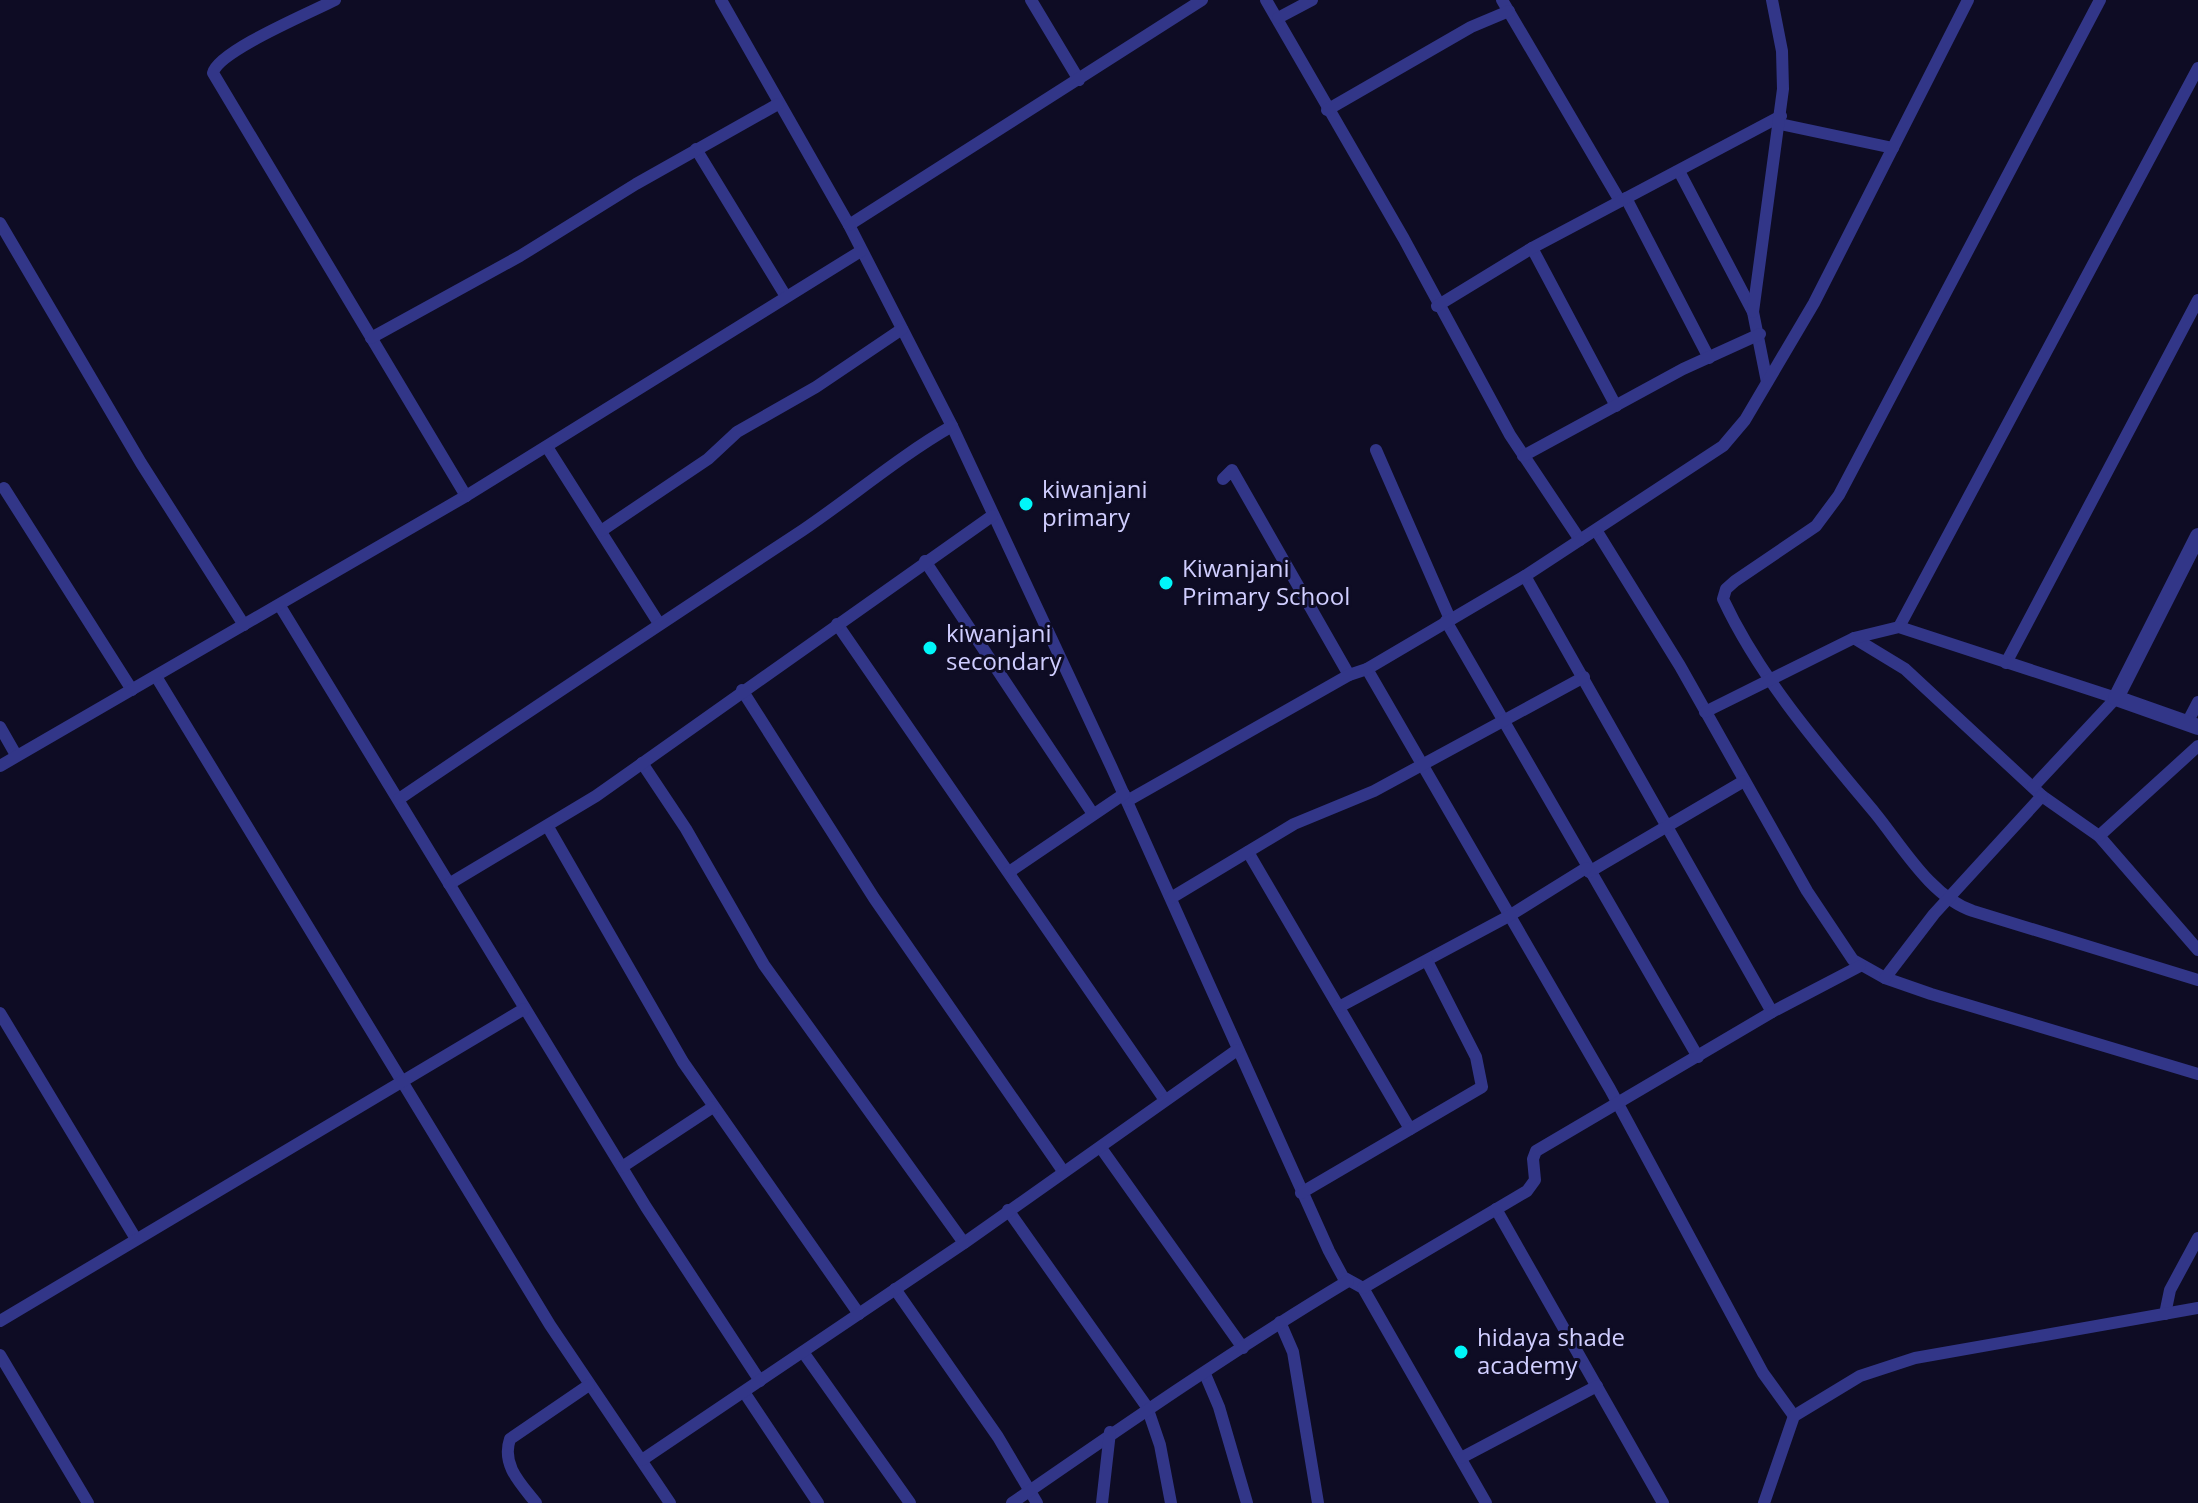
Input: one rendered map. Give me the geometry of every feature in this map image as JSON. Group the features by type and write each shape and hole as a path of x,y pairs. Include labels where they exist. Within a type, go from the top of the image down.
{"street":[{"path":"335,0 238,50 218,64 213,73 466,496"},
{"path":"721,0 849,225 952,426 1171,898 1301,1193 1348,1281 1363,1288 1486,1503"},
{"path":"1031,0 1079,80"},
{"path":"849,225 1202,0"},
{"path":"1266,0 1404,239 1437,306 1523,456 1580,540"},
{"path":"1278,18 1312,0"},
{"path":"1753,312 1780,120 1782,51 1772,0"},
{"path":"1009,872 1093,814 1349,675 1367,669 1525,576 1723,446 1738,430 1814,303 1968,0"},
{"path":"2100,0 1839,495 1816,526 1725,591 1724,602 1771,680 1845,778 1950,899 1965,908 2198,980"},
{"path":"1327,110 1505,5 1623,199 1709,358"},
{"path":"1899,627 2198,68"},
{"path":"371,338 520,256 696,149 778,104"},
{"path":"1437,306 1532,248 1780,120 1893,148"},
{"path":"696,149 785,295"},
{"path":"1679,171 1753,312 1760,334 1767,382"},
{"path":"0,223 141,463 244,625"},
{"path":"1532,248 1616,406"},
{"path":"0,766 157,678 466,496 785,295 861,251"},
{"path":"2006,663 2198,300"},
{"path":"601,531 708,459 737,432 816,387 902,329"},
{"path":"1523,456 1760,334"},
{"path":"399,799 658,622 838,506 915,448 952,426"},
{"path":"547,447 658,622"},
{"path":"1376,450 1448,620 1502,720 1698,1057"},
{"path":"1223,479 1232,470 1349,675"},
{"path":"4,488 132,690"},
{"path":"449,884 548,827 992,516"},
{"path":"1596,530 1629,581 1821,914 1860,966 1885,978 2198,1074"},
{"path":"1885,978 1918,932 1950,899 2116,698 2198,536"},
{"path":"925,561 1093,814"},
{"path":"1525,576 1772,1012"},
{"path":"280,606 524,1009 760,1381"},
{"path":"837,624 934,770 1009,872 1165,1100"},
{"path":"1705,712 1854,638 1899,627 2193,725 2198,702"},
{"path":"1854,638 1905,669 2038,791 2099,836 2198,950"},
{"path":"1367,669 1618,1103 1763,1373 1794,1416"},
{"path":"1171,898 1294,824 1374,791 1584,677"},
{"path":"157,678 589,1385 670,1503"},
{"path":"742,690 866,886 1063,1171"},
{"path":"0,727 16,755"},
{"path":"2099,836 2198,746"},
{"path":"642,763 686,829 764,965 964,1243"},
{"path":"1339,1007 1509,916 1744,781"},
{"path":"548,827 583,892 713,1107 859,1314"},
{"path":"1248,852 1410,1129"},
{"path":"1301,1193 1474,1093 1482,1084 1476,1057 1427,961"},
{"path":"1363,1288 1533,1184 1533,1156 1536,1151 1772,1012 1860,966"},
{"path":"0,1321 524,1009"},
{"path":"0,1013 136,1239"},
{"path":"642,1460 964,1243 1237,1050"},
{"path":"622,1167 713,1107"},
{"path":"1101,1148 1243,1348"},
{"path":"1496,1209 1663,1503"},
{"path":"1008,1210 1147,1407 1160,1445 1171,1503"},
{"path":"2165,1314 2170,1290 2198,1238"},
{"path":"1012,1503 1147,1407 1205,1374 1280,1322 1348,1281"},
{"path":"895,1289 998,1437 1037,1503"},
{"path":"1764,1503 1794,1416 1860,1376 1898,1362 2198,1308"},
{"path":"1280,1322 1293,1352 1318,1503"},
{"path":"803,1352 910,1503"},
{"path":"0,1355 88,1503"},
{"path":"1205,1374 1219,1407 1247,1503"},
{"path":"536,1503 509,1462 507,1449 510,1439 589,1385"},
{"path":"1461,1458 1597,1386"},
{"path":"744,1392 818,1503"},
{"path":"1102,1503 1110,1432"}],"place":[{"name":"kiwanjani primary","path":"1026,504"},
{"name":"Kiwanjani Primary School","path":"1166,583"},
{"name":"kiwanjani secondary","path":"930,648"},
{"name":"hidaya shade academy","path":"1461,1352"}]}
